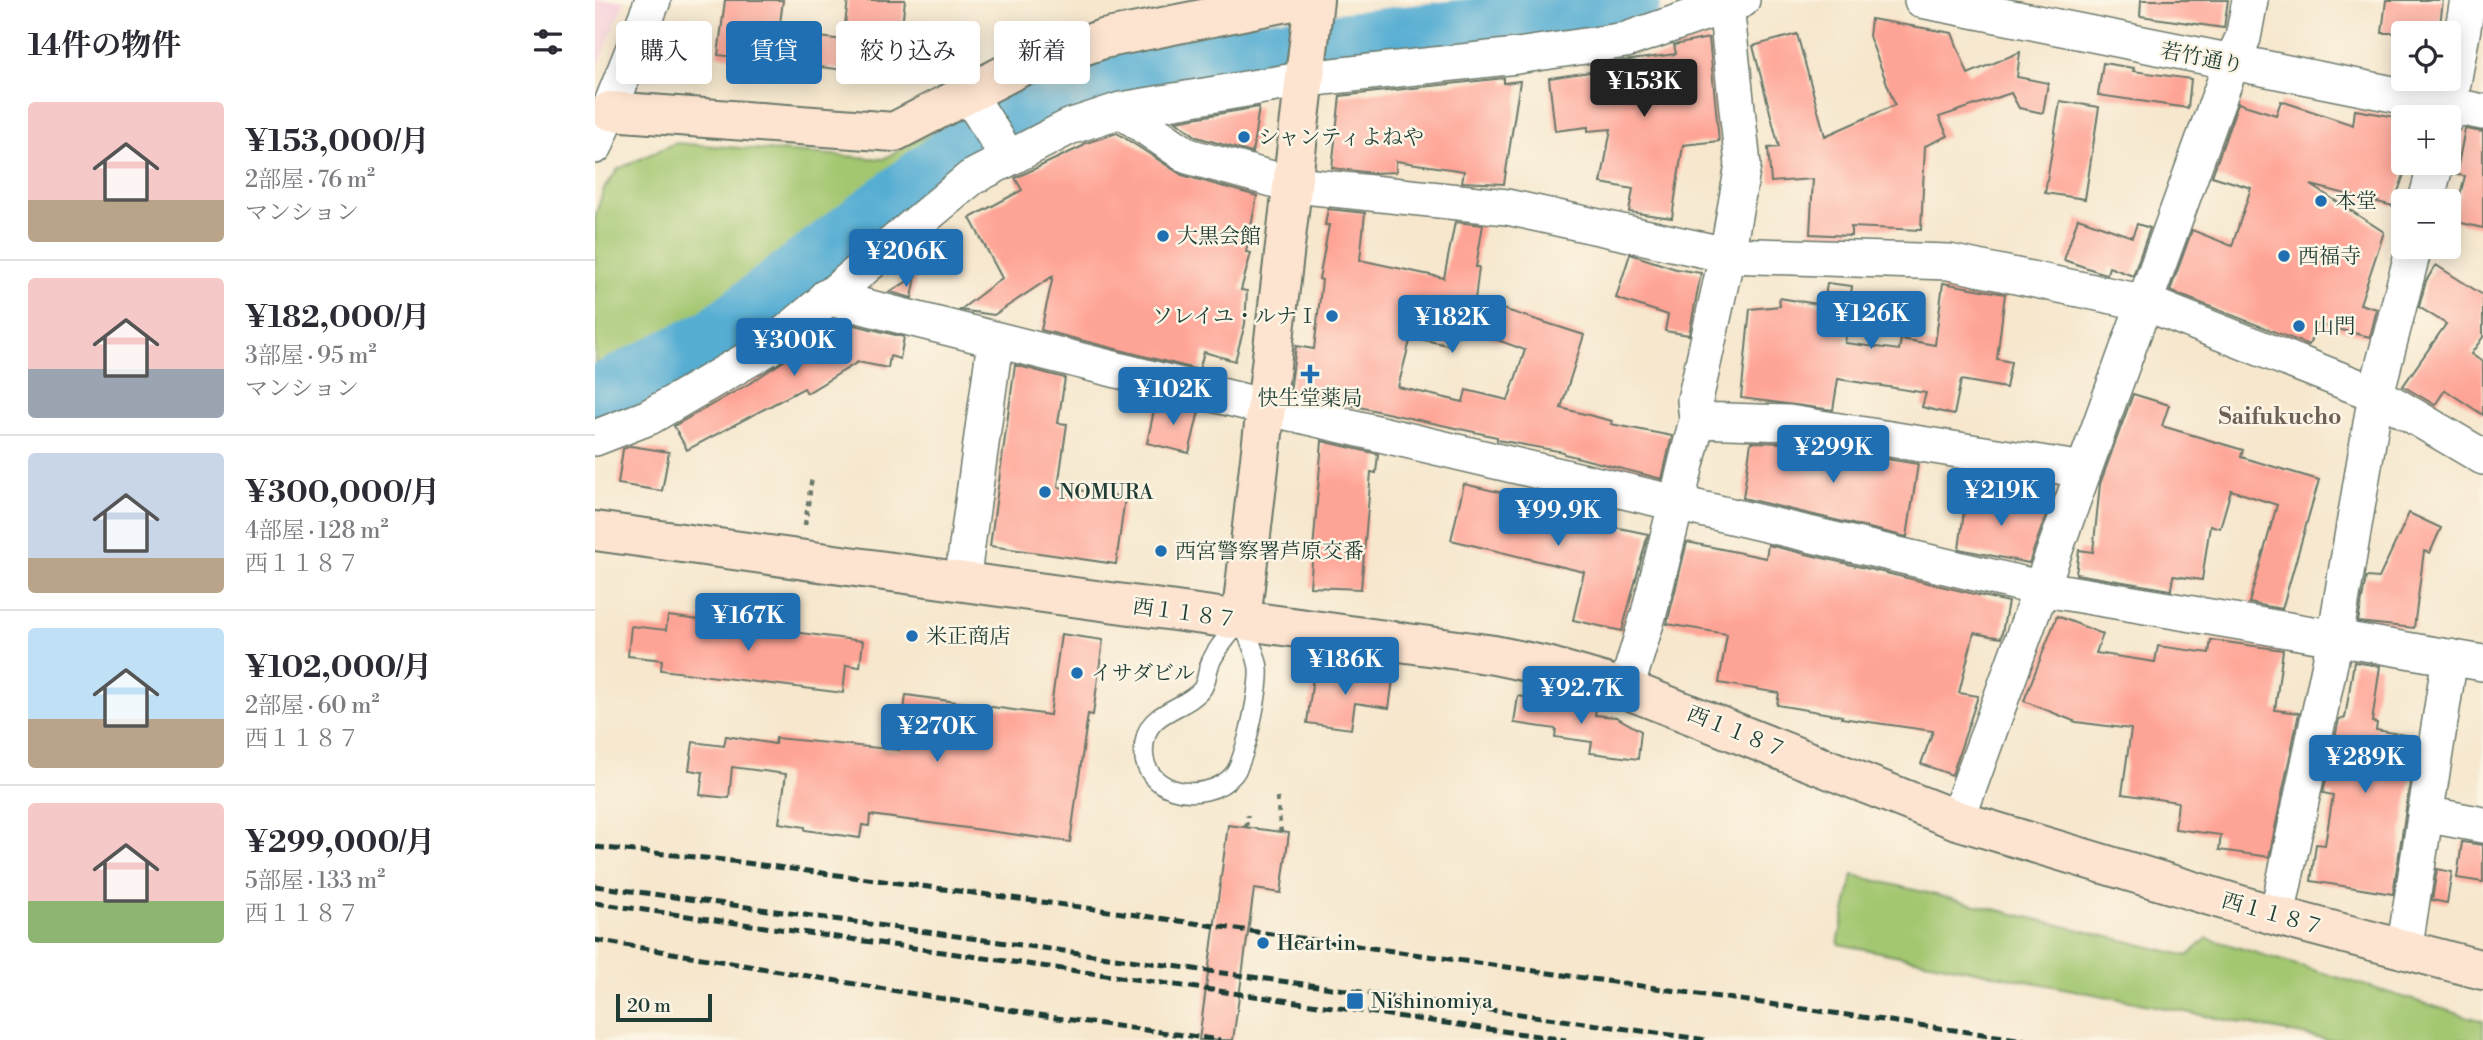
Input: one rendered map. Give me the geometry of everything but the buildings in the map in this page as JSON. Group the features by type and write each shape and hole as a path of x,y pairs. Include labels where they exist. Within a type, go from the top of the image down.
{"street":[{"path":"595,146 602,110 653,0"},
{"name":"若竹通り","path":"1922,0 2427,105"},
{"path":"1957,820 2039,588 2146,303 2231,64 2243,38 2250,0"},
{"path":"2460,105 2468,0"},
{"path":"595,438 649,417 768,348 971,178 1006,153 1069,127 1121,110 1306,73 1517,56 1626,40 1734,2 1743,165 1727,255 1695,400 1697,420 1649,613 1626,689"},
{"path":"602,110 894,132 973,102 1020,67 1103,39 1308,5 1306,73 1294,185 1241,620"},
{"path":"973,102 1006,153"},
{"path":"1121,110 1188,156 1294,185 1507,207 1727,255 1949,262 2146,303 2376,394 2483,457"},
{"path":"2277,916 2335,639 2376,394 2411,259"},
{"path":"826,297 995,342 1265,407 2039,588 2466,660 2425,814 2404,951"},
{"path":"962,582 995,342"},
{"path":"1697,420 1789,423 2084,470"},
{"name":"西１１８７","path":"595,531 1523,661 1626,689 1957,820 2277,916 2483,970"},
{"path":"2425,814 2483,825"}],"lane":[{"path":"1241,620 1259,667 1243,761 1233,776 1214,786 1186,792 1163,788 1150,775 1143,757 1146,734 1155,721 1203,688 1211,661 1241,620"}],"path":[{"path":"804,533 812,477"},
{"path":"1277,797 1281,832"},
{"path":"1246,827 1248,815"}],"shaded area":[{"path":"595,0 625,0 616,21 595,74"}],"green space":[{"path":"962,115 969,124 903,175 806,240 703,324 595,374 595,216 604,189 618,169 675,143 883,159"},
{"path":"1853,875 2188,956 2207,938 2483,1021 2483,1040 2328,1040 1838,944"}],"waterway":[{"path":"595,396 713,337 958,150 1061,93 1227,54 1582,16 1632,0"}],"railway":[{"path":"595,847 724,860 1080,907 2025,1040"},
{"path":"595,886 1707,1040"},
{"path":"595,903 1566,1040"},
{"path":"595,940 1057,1018 1220,1040"}],"place":[{"name":"シャンティよねや","path":"1244,137"},
{"name":"本堂","path":"2321,201"},
{"name":"大黒会館","path":"1163,236"},
{"name":"西福寺","path":"2284,256"},
{"name":"ソレイユ・ルナⅠ","path":"1332,316"},
{"name":"山門","path":"2299,326"},
{"name":"快生堂薬局","path":"1310,374"},
{"name":"NOMURA","path":"1045,492"},
{"name":"西宮警察署芦原交番","path":"1161,551"},
{"name":"米正商店","path":"912,636"},
{"name":"イサダビル","path":"1077,673"},
{"name":"Heart in","path":"1263,943"},
{"name":"Nishinomiya","path":"1355,1001"}],"district":[{"name":"Saifukucho","path":"2280,416"}]}
